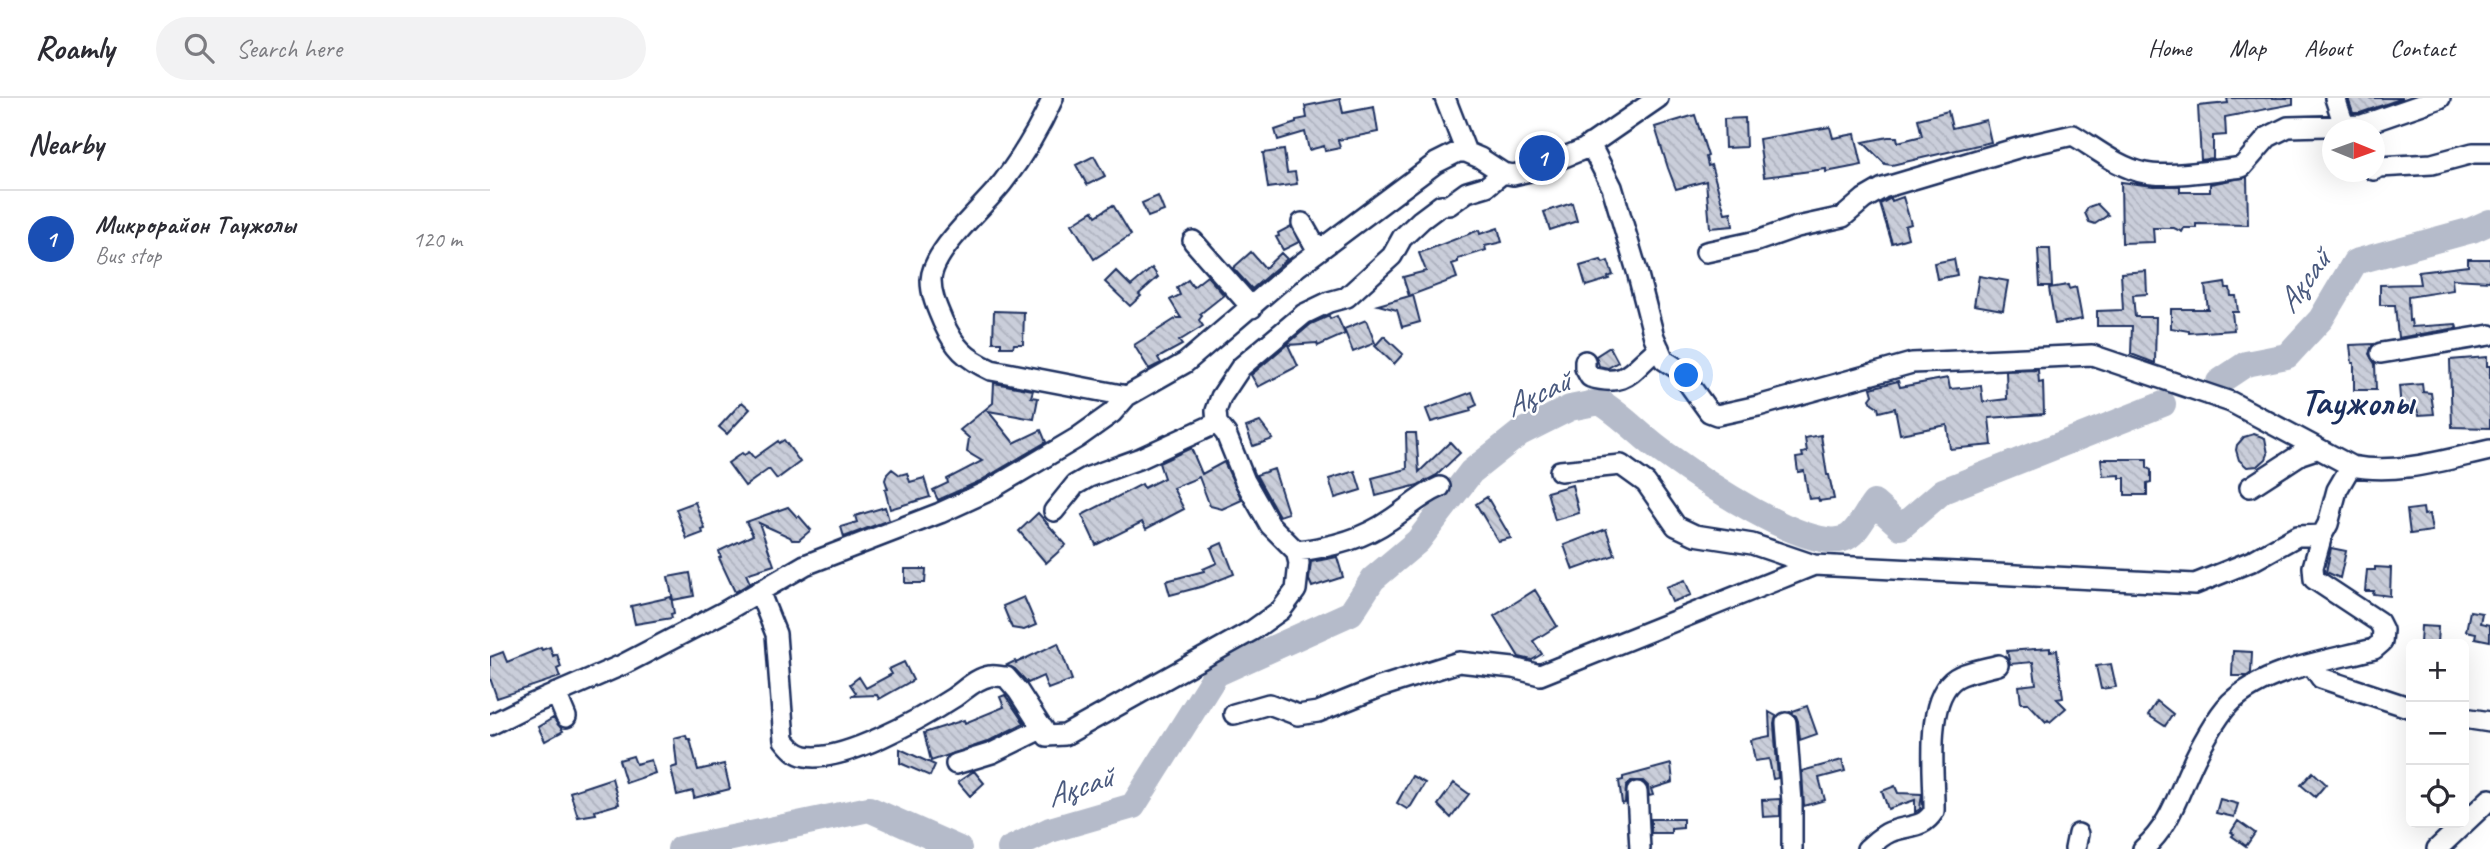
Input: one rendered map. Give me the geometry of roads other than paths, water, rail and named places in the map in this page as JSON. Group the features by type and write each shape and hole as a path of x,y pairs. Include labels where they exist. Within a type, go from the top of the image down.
{"street":[{"path":"1053,98 1005,180 944,248 931,278 934,301 958,348 970,360 990,370 1128,396"},
{"path":"1445,98 1466,152"},
{"path":"490,725 622,665 814,561 940,513 986,492 1098,425 1128,396 1185,363 1297,267 1436,163 1458,152 1466,152 1503,173 1513,175 1530,171 1590,144 1658,98"},
{"path":"2335,98 2342,119"},
{"path":"2377,119 2440,98"},
{"path":"1706,252 1843,217 1864,199 1883,188 2021,147 2073,135 2116,161 2145,173 2168,174 2242,167 2268,137 2288,127 2322,126"},
{"path":"1590,144 1612,187 1637,271 1645,309 1664,360 1678,369 1709,412 1717,415 1790,398 1912,363 2092,355 2231,402 2351,466 2373,470 2403,468 2490,450"},
{"path":"2385,167 2432,164 2473,153 2490,153"},
{"path":"759,591 776,634 784,740 802,755 818,757 837,754 892,732 952,699 976,682 991,676 1006,677 1047,736 1065,735 1253,629 1280,610 1296,590 1299,563 1296,551 1270,525 1245,481 1226,434 1217,424 1216,411 1241,367 1279,333 1304,314 1347,297 1392,256 1402,238 1421,220 1441,205 1449,205 1467,192 1487,186 1503,173"},
{"path":"1302,223 1318,251"},
{"path":"1193,241 1252,307"},
{"path":"2381,353 2490,335"},
{"path":"1585,361 1590,377 1609,383 1625,379 1659,348"},
{"path":"1054,511 1075,485 1217,424"},
{"path":"2250,487 2301,454 2316,449"},
{"path":"1560,471 1621,465 1646,483 1676,526 1695,536 1752,544 1814,565 2195,584 2252,561 2297,536 2322,535"},
{"path":"2143,849 2153,841 2170,818 2192,764 2229,704 2252,686 2279,674 2374,649 2382,642 2384,630 2379,622 2314,579 2313,567 2322,535 2328,524 2337,491 2351,466"},
{"path":"1296,551 1335,545 1365,534 1388,522 1424,494 1440,486"},
{"path":"1234,714 1269,704 1298,715 1318,712 1380,687 1459,662 1513,668 1540,675 1814,565"},
{"path":"1867,849 1888,832 1928,821 1934,811 1934,728 1943,692 1956,678 1998,665"},
{"path":"2312,665 2321,677 2406,706"},
{"path":"556,693 566,717"},
{"path":"2469,719 2490,722"},
{"path":"1786,723 1792,849"},
{"path":"956,764 992,753 1042,728"},
{"path":"1637,792 1640,849"},
{"path":"2437,849 2490,799"}],"waterway":[{"name":"Ақсай","path":"2219,382 2246,364 2287,356 2321,319 2355,262 2472,230 2490,222"},
{"name":"Ақсай","path":"1010,849 1050,830 1133,806 1216,674 1351,613 1373,579 1418,541 1471,472 1520,433 1570,408 1600,402 1658,449 1727,495 1779,524 1826,540 1848,537 1857,529 1874,503 1901,527 1943,491 2163,404"},
{"name":"Ақсай","path":"680,849 869,809 959,849"}],"place":[{"name":"Микрорайон Таужолы","path":"1542,158"}],"district":[{"name":"Таужолы","path":"2357,401"}]}
